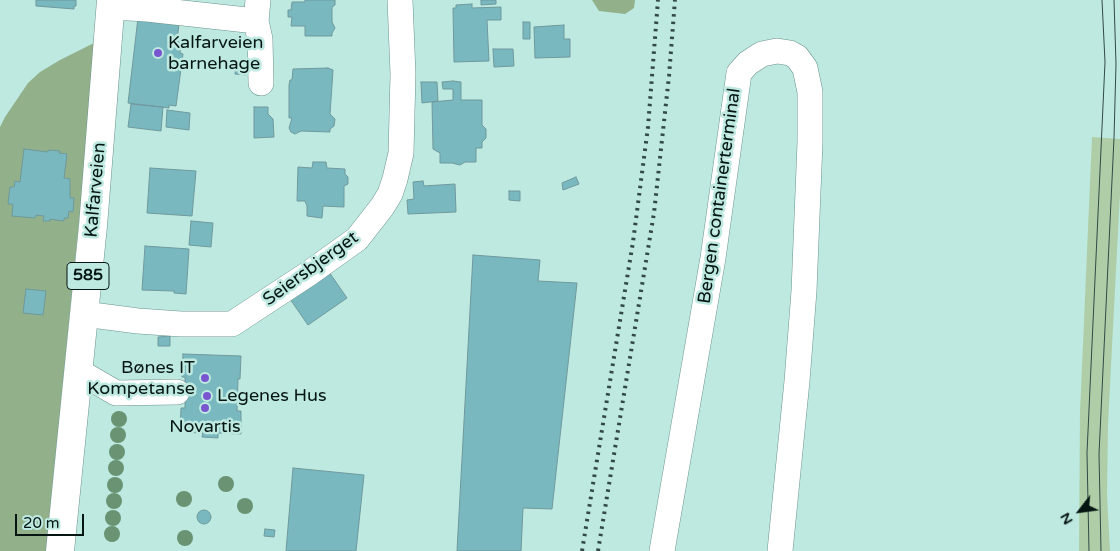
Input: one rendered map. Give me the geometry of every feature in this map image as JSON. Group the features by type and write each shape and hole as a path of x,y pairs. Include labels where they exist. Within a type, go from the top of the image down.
{"main road":[{"name":"Kalfarveien","path":"60,551 93,226 111,3"}],"street":[{"name":"Seiersbjerget","path":"84,314 138,322 232,324 302,279 357,239 390,194 396,180 401,153 403,74 400,0"},
{"name":"Kalfarveien","path":"111,3 148,9 257,11 261,83"},
{"name":"Bergen containerterminal","path":"662,551 713,258 739,73 748,63 762,54 778,51 790,53 805,68 810,92 810,142 804,291 780,551"},
{"path":"78,371 116,393 177,392"}],"green space":[{"path":"592,0 635,0 634,8 625,14 599,11"},
{"path":"94,43 87,142 46,551 0,551 0,127 28,83 40,72"},
{"path":"1092,137 1120,139 1120,193 1108,424 1107,495 1110,551 1079,551 1080,412"}],"building":[{"path":"36,0 76,0 76,6 74,6 74,9 36,6"},
{"path":"305,0 335,0 335,5 332,7 332,22 335,28 332,36 305,36 305,26 291,26 292,17 288,17 288,10 291,10 292,2 305,2"},
{"path":"481,0 496,0 496,4 481,5"},
{"path":"472,4 472,8 501,7 501,20 487,20 489,61 454,62 453,8 456,8 456,5"},
{"path":"138,18 179,24 177,41 181,42 180,53 183,54 176,106 169,105 169,108 128,103"},
{"path":"523,22 530,22 530,39 523,39"},
{"path":"564,25 564,39 570,39 570,57 535,58 534,27"},
{"path":"493,49 513,49 514,66 494,67"},
{"path":"236,66 247,67 246,75 235,74"},
{"path":"328,68 333,70 330,114 335,119 334,126 330,129 330,132 301,131 295,134 291,132 289,128 292,118 289,118 289,85 290,80 292,80 293,69"},
{"path":"421,82 437,82 438,101 422,103"},
{"path":"442,82 461,82 461,100 482,100 482,125 486,129 486,138 482,142 482,148 476,148 476,162 465,162 460,165 440,163 440,153 433,149 432,102 453,100 453,89 443,89"},
{"path":"131,104 163,107 161,131 128,127"},
{"path":"254,107 268,107 268,114 273,119 274,137 254,138"},
{"path":"167,110 190,113 189,130 166,127"},
{"path":"24,149 48,152 48,150 60,151 59,153 67,154 64,178 70,179 70,198 74,198 73,212 69,211 68,218 64,218 64,221 50,219 50,221 43,221 44,216 36,215 35,218 12,216 13,204 8,204 10,187 14,187 15,181 20,182"},
{"path":"313,162 326,162 327,168 345,169 345,174 348,177 348,184 344,186 344,207 323,206 322,218 307,216 305,201 297,201 298,167 312,168"},
{"path":"150,168 196,171 192,216 147,213"},
{"path":"576,177 579,184 563,190 562,183"},
{"path":"423,181 424,186 455,184 456,212 408,214 407,200 414,199 413,182"},
{"path":"509,191 520,191 520,201 509,200"},
{"path":"191,221 213,223 211,247 189,245"},
{"path":"145,246 189,249 186,294 174,293 174,291 142,290"},
{"path":"473,255 540,260 538,281 577,283 552,509 523,508 521,551 457,551"},
{"path":"329,272 347,298 308,325 290,299"},
{"path":"26,289 46,291 43,315 23,313"},
{"path":"170,336 170,346 158,346 158,337"},
{"name":"Legenes Hus","path":"183,354 241,356 237,411 241,411 241,434 218,433 218,438 202,437 203,433 180,432 181,408 185,408 185,377 182,377"},
{"path":"293,468 364,475 356,551 286,551"},
{"path":"201,510 207,510 211,517 207,524 201,524 197,520 197,514"},
{"path":"265,529 275,530 274,537 264,536"}],"tram line":[{"path":"1089,551 1087,453 1105,62 1102,0"},
{"path":"1101,551 1099,454 1114,138 1116,64 1114,0"}],"railway":[{"path":"582,551 633,242 648,127 658,0"},
{"path":"598,551 654,213 675,0"}],"place":[{"name":"Kalfarveien barnehage","path":"158,53"},
{"name":"Bønes IT Kompetanse","path":"205,378"},
{"name":"Legenes Hus","path":"207,396"},
{"name":"Novartis","path":"205,408"}]}
